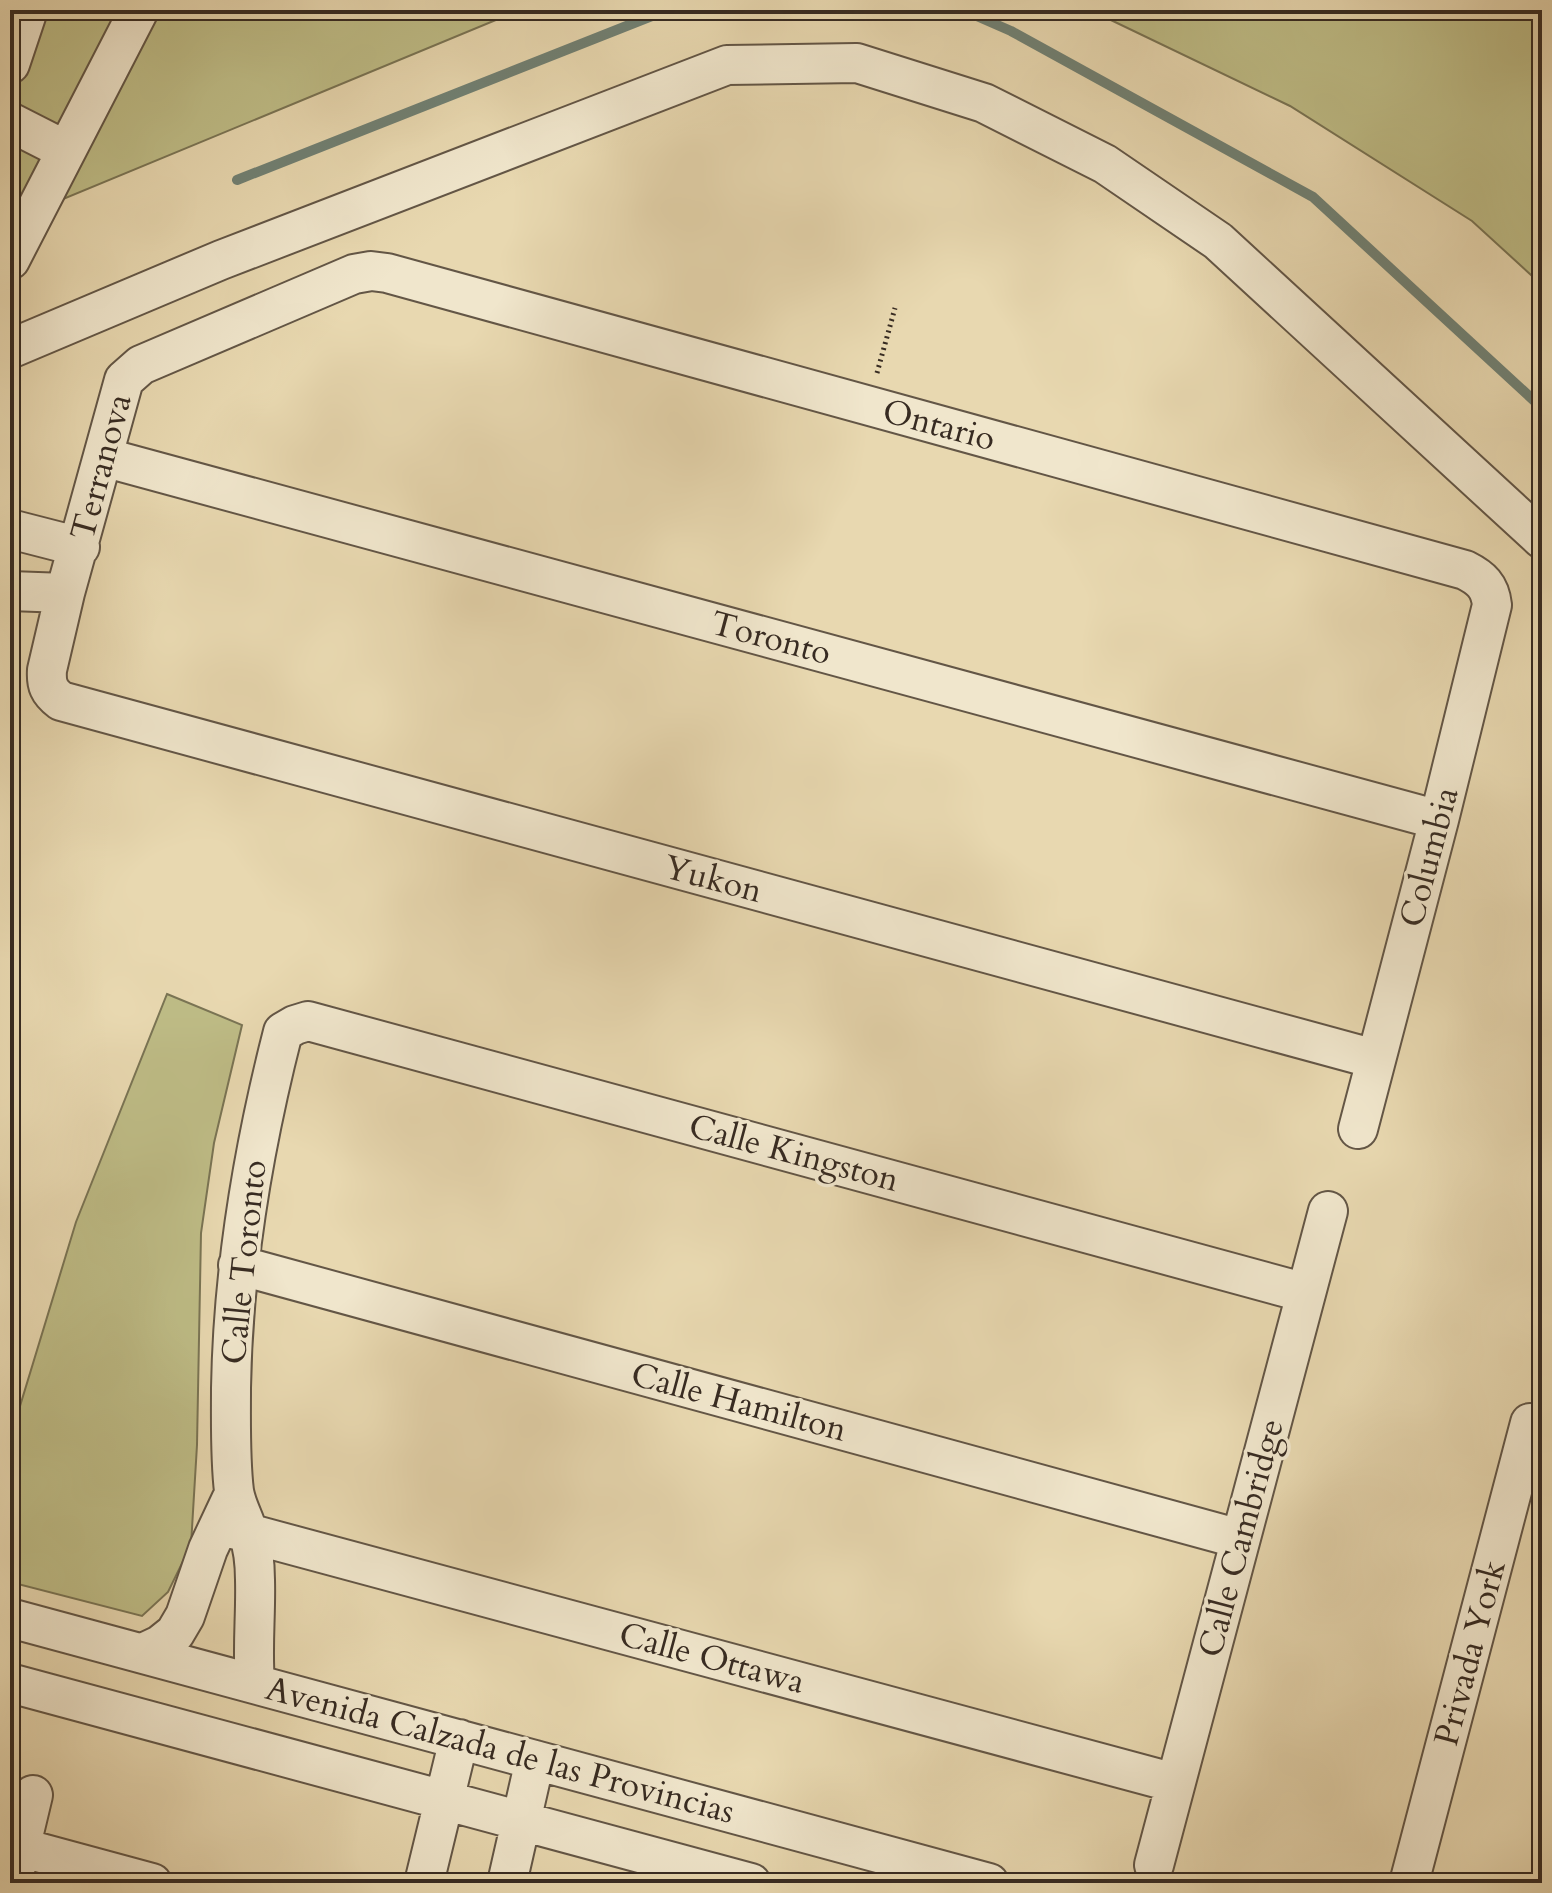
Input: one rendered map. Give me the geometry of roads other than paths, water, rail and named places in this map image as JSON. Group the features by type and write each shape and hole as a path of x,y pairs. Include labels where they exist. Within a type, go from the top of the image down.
{"street":[{"path":"10,64 28,10"},
{"path":"10,260 139,10"},
{"path":"10,349 221,260 727,65 857,63 984,103 1105,164 1218,241 1542,539"},
{"path":"10,122 65,150"},
{"name":"Terranova","path":"52,694 46,683 47,670 65,593 124,380 131,371 354,274 371,271 387,273"},
{"name":"Ontario","path":"387,273 1465,570 1487,585"},
{"name":"Toronto","path":"103,457 1439,820"},
{"path":"10,529 80,547"},
{"name":"Columbia","path":"1358,1129 1492,605 1487,585"},
{"path":"10,591 65,593"},
{"name":"Yukon","path":"52,694 61,701 89,709 1375,1059"},
{"name":"Calle Kingston","path":"283,1032 308,1021 1306,1293"},
{"name":"Calle Toronto","path":"255,1683 253,1632 256,1581 234,1517 232,1341 238,1265 251,1171 283,1032"},
{"name":"Calle Cambridge","path":"1154,1865 1328,1211"},
{"name":"Calle Hamilton","path":"238,1265 1240,1539"},
{"name":"Privada York","path":"1409,1883 1536,1428"},
{"name":"Calle Toronto","path":"143,1653 175,1633 234,1517"},
{"name":"Calle Ottawa","path":"234,1517 1175,1783"},
{"name":"Avenida Calzada de las Provincias","path":"10,1618 989,1883"},
{"name":"Avenida Calzada de las Provincias","path":"10,1683 751,1883"},
{"path":"424,1883 459,1739"},
{"path":"507,1883 535,1760"},
{"path":"33,1795 15,1865 152,1883"}],"waterway":[{"path":"237,180 667,10"},
{"path":"963,10 1011,31 1313,197 1542,408"}]}
